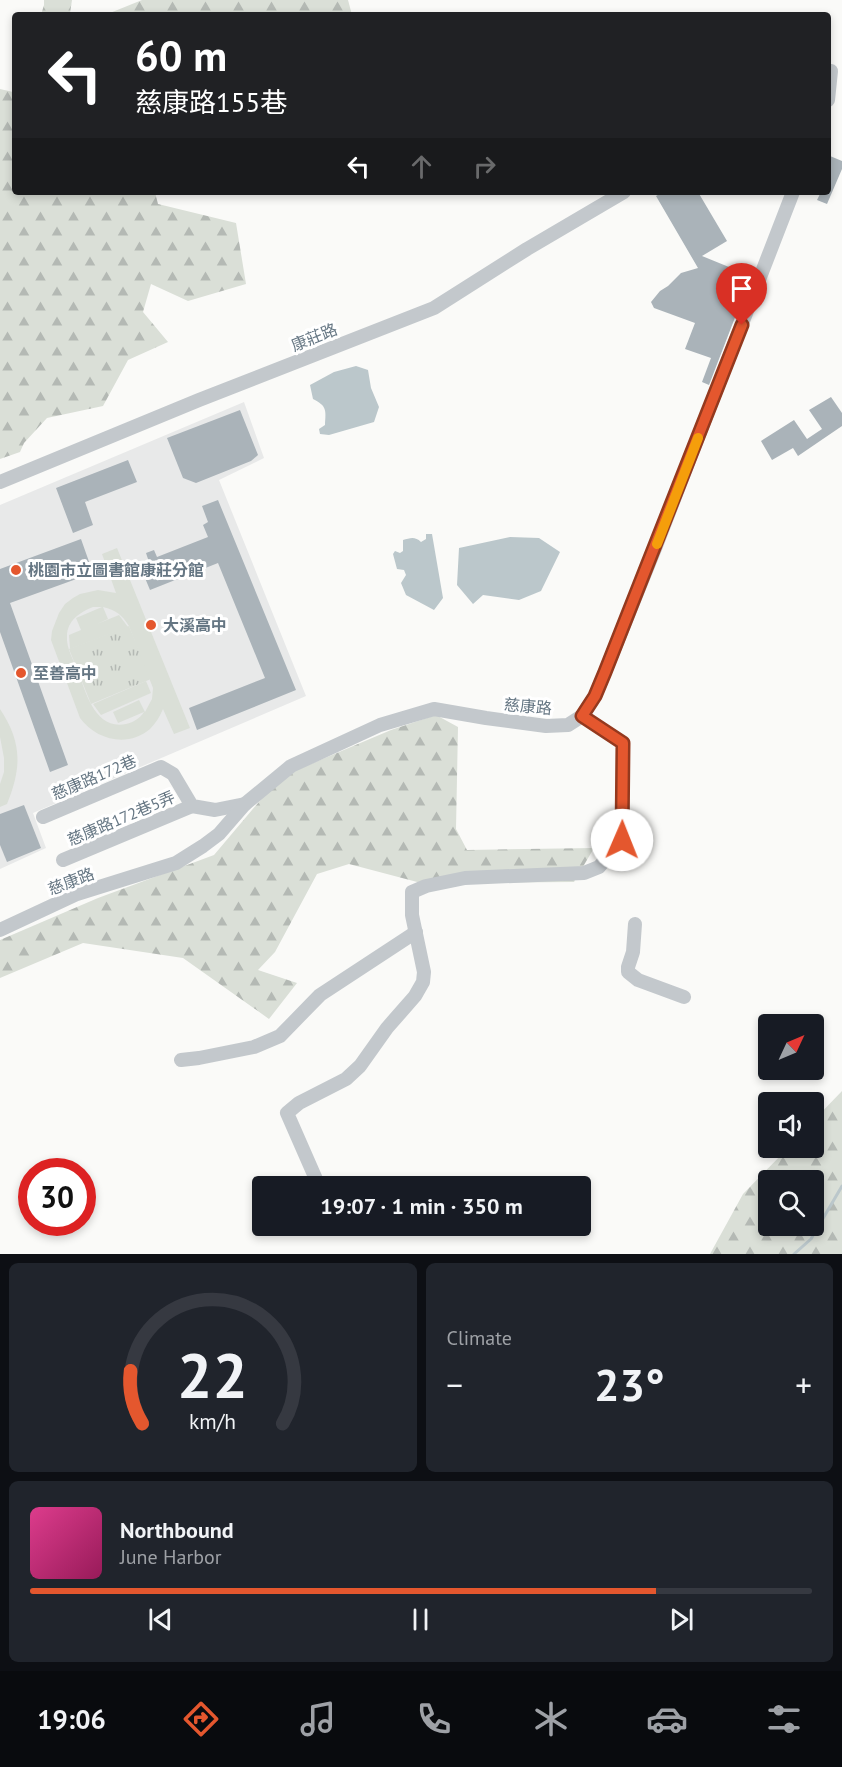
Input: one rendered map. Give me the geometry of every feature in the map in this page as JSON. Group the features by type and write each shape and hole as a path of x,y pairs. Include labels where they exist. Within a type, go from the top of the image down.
{"street":[{"path":"834,69 842,82"},
{"path":"831,84 834,69"},
{"name":"康莊路","path":"0,482 199,400 434,308 527,249 619,195"},
{"path":"315,1176 287,1113 299,1103 346,1079 360,1066 387,1028 416,996 423,982 424,972 412,915 412,892 426,886 465,878 584,873 599,867 622,840 623,743 582,716 595,696 618,641 792,195"},
{"name":"慈康路","path":"0,930 76,894 176,863 219,834 245,804 291,766 380,724 434,709 546,726 568,725 582,716"},
{"name":"慈康路172巷","path":"43,817 161,767 173,774 192,806"},
{"path":"192,806 215,810 245,804"},
{"name":"慈康路172巷5弄","path":"63,860 192,806"},
{"path":"635,924 633,952 628,972 638,980 684,997"},
{"path":"181,1060 254,1047 280,1036 321,995 416,932"}],"shaded area":[{"path":"356,366 368,370 371,388 379,407 374,422 329,435 320,434 319,429 325,425 325,412 323,406 313,399 310,385 334,372"},
{"name":"大溪高中","path":"244,402 264,458 219,480 306,696 33,813 46,848 0,869 0,505"},
{"path":"426,534 432,534 443,598 434,610 406,595 401,583 406,575 404,570 397,569 393,554 395,551 400,553 403,551 403,540 415,538 421,542 426,539"},
{"path":"510,537 539,538 560,552 541,591 519,600 483,595 473,604 457,585 459,548"}],"green space":[{"path":"44,0 72,0 70,12 42,12"},
{"path":"142,0 348,0 351,12 112,12"},
{"path":"0,89 12,92 12,195 156,195 158,204 236,223 246,284 188,301 151,284 143,312 168,342 128,360 103,406 47,418 24,443 20,452 0,459"},
{"path":"117,548 190,728 174,734 163,709 150,729 141,735 122,740 95,732 80,718 51,640 52,631 59,613 73,598 98,590 116,593 102,554","holes":["93,607 102,607 76,618 81,630 69,635 70,649 128,627 119,615 97,624 108,619 103,607 115,611 121,616 129,626 153,688 152,699 145,712 139,700 113,712 118,723 144,712 136,720 126,724 115,724 107,721 93,708 71,654 67,641 69,626 75,618"]},
{"path":"129,626 151,679 91,704 69,649"},
{"path":"146,681 151,693 101,715 93,704"},
{"path":"0,709 16,744 17,766 7,804 0,807 0,784 4,772 4,758 0,737"},
{"path":"436,715 458,727 456,829 467,850 594,848 574,882 421,883 349,864 317,874 275,952 258,970 297,983 269,1019 183,958 83,943 0,978 0,940 98,898 214,855 280,777 391,730"},
{"path":"842,1091 842,1254 710,1254 743,1194 758,1179 758,1236 824,1236 824,1170 766,1170 778,1158 824,1158 824,1110"}],"building":[{"path":"831,156 842,161 842,169 831,195"},
{"path":"700,195 727,241 702,256 751,276 709,385 702,382 711,358 685,349 695,323 654,308 651,302 681,273 698,268 656,196"},
{"path":"820,195 831,195 827,204 817,200"},
{"path":"831,397 842,413 842,426 798,456 793,448 772,460 761,441 794,420 807,439 822,429 809,410"},
{"path":"240,410 258,455 251,461 196,483 183,478 167,438"},
{"path":"128,460 137,482 85,502 93,525 73,533 56,488"},
{"path":"218,500 296,690 197,730 189,708 265,678 218,563 150,590 140,566 149,562 146,553 154,550 157,557 208,537 203,525 208,522 202,506"},
{"path":"81,539 93,573 10,603 68,765 50,772 0,632 0,569"},
{"path":"24,805 41,848 7,862 0,845 0,814"}],"waterway":[{"path":"794,1254 811,1239 842,1186"}],"slow traffic":[{"path":"657,544 698,438"}],"place":[{"name":"桃園市立圖書館康莊分館","path":"16,570"},
{"name":"大溪高中","path":"151,625"},
{"name":"至善高中","path":"21,673"}],"route":[{"path":"622,840 623,743 582,716 595,696 605,672 742,325"}]}
